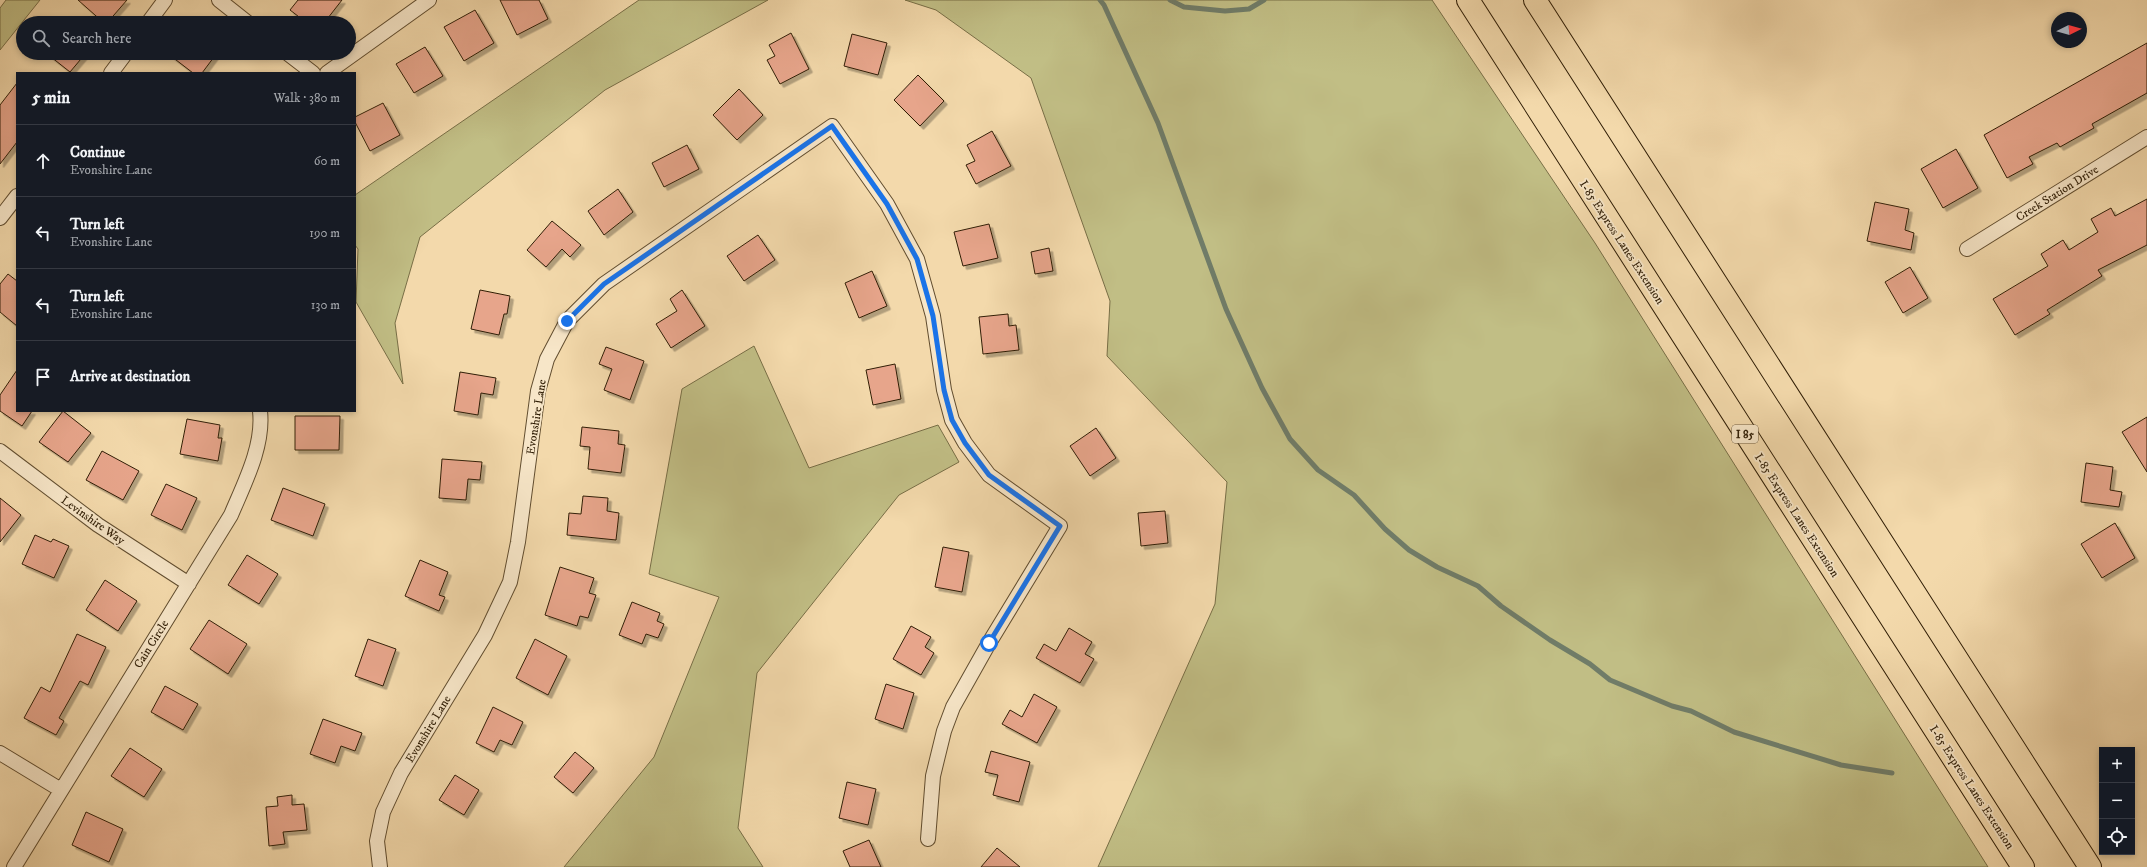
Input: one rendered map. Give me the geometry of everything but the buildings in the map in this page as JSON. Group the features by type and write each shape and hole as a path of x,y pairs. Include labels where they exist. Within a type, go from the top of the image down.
{"highway":[{"name":"I-85 Express Lanes Extension","path":"1468,0 2023,867"},
{"path":"1535,0 2090,867"}],"street":[{"path":"153,16 165,0"},
{"path":"219,0 239,16"},
{"path":"356,52 429,0"},
{"path":"112,72 121,60"},
{"path":"296,60 312,72"},
{"path":"328,72 345,60"},
{"name":"Evonshire Lane","path":"380,867 377,841 382,812 401,773 485,635 510,582 518,542 538,390 547,359 567,321 604,284 832,126 887,204 917,259 933,316 944,390 952,420 965,443 989,475 1060,526 989,643 953,707 944,731 933,776 928,839"},
{"name":"Creek Station Drive","path":"1967,249 2147,136"},
{"path":"0,218 16,197"},
{"name":"Cain Circle","path":"14,867 231,515 249,474 256,447 260,412"},
{"name":"Levinshire Way","path":"0,451 98,525 189,584"},
{"path":"0,753 61,790"}],"shaded area":[{"path":"6,0 40,0 27,16 16,16 16,30 0,50 0,8"},
{"path":"639,0 768,0 605,90 420,237 395,323 403,384 356,302 358,249 356,246 356,194"},
{"path":"905,0 1432,0 1595,243 1988,867 1098,867 1215,604 1227,482 1107,356 1110,301 1031,78 936,10"},
{"path":"754,346 809,468 938,425 959,462 899,495 757,673 738,828 763,867 564,867 654,757 719,597 649,574 682,389"}],"waterway":[{"path":"1100,0 1104,5 1158,123 1226,309 1262,388 1290,439 1318,470 1354,495 1385,529 1409,550 1437,567 1478,586 1501,606 1550,640 1590,664 1610,680 1672,706 1691,711 1734,732 1841,765 1892,773"},
{"path":"1170,0 1184,7 1225,11 1249,9 1264,0"}],"route":[{"path":"567,321 604,284 832,126 887,204 917,259 933,316 944,390 952,420 965,443 989,475 1060,526 989,643"}]}
